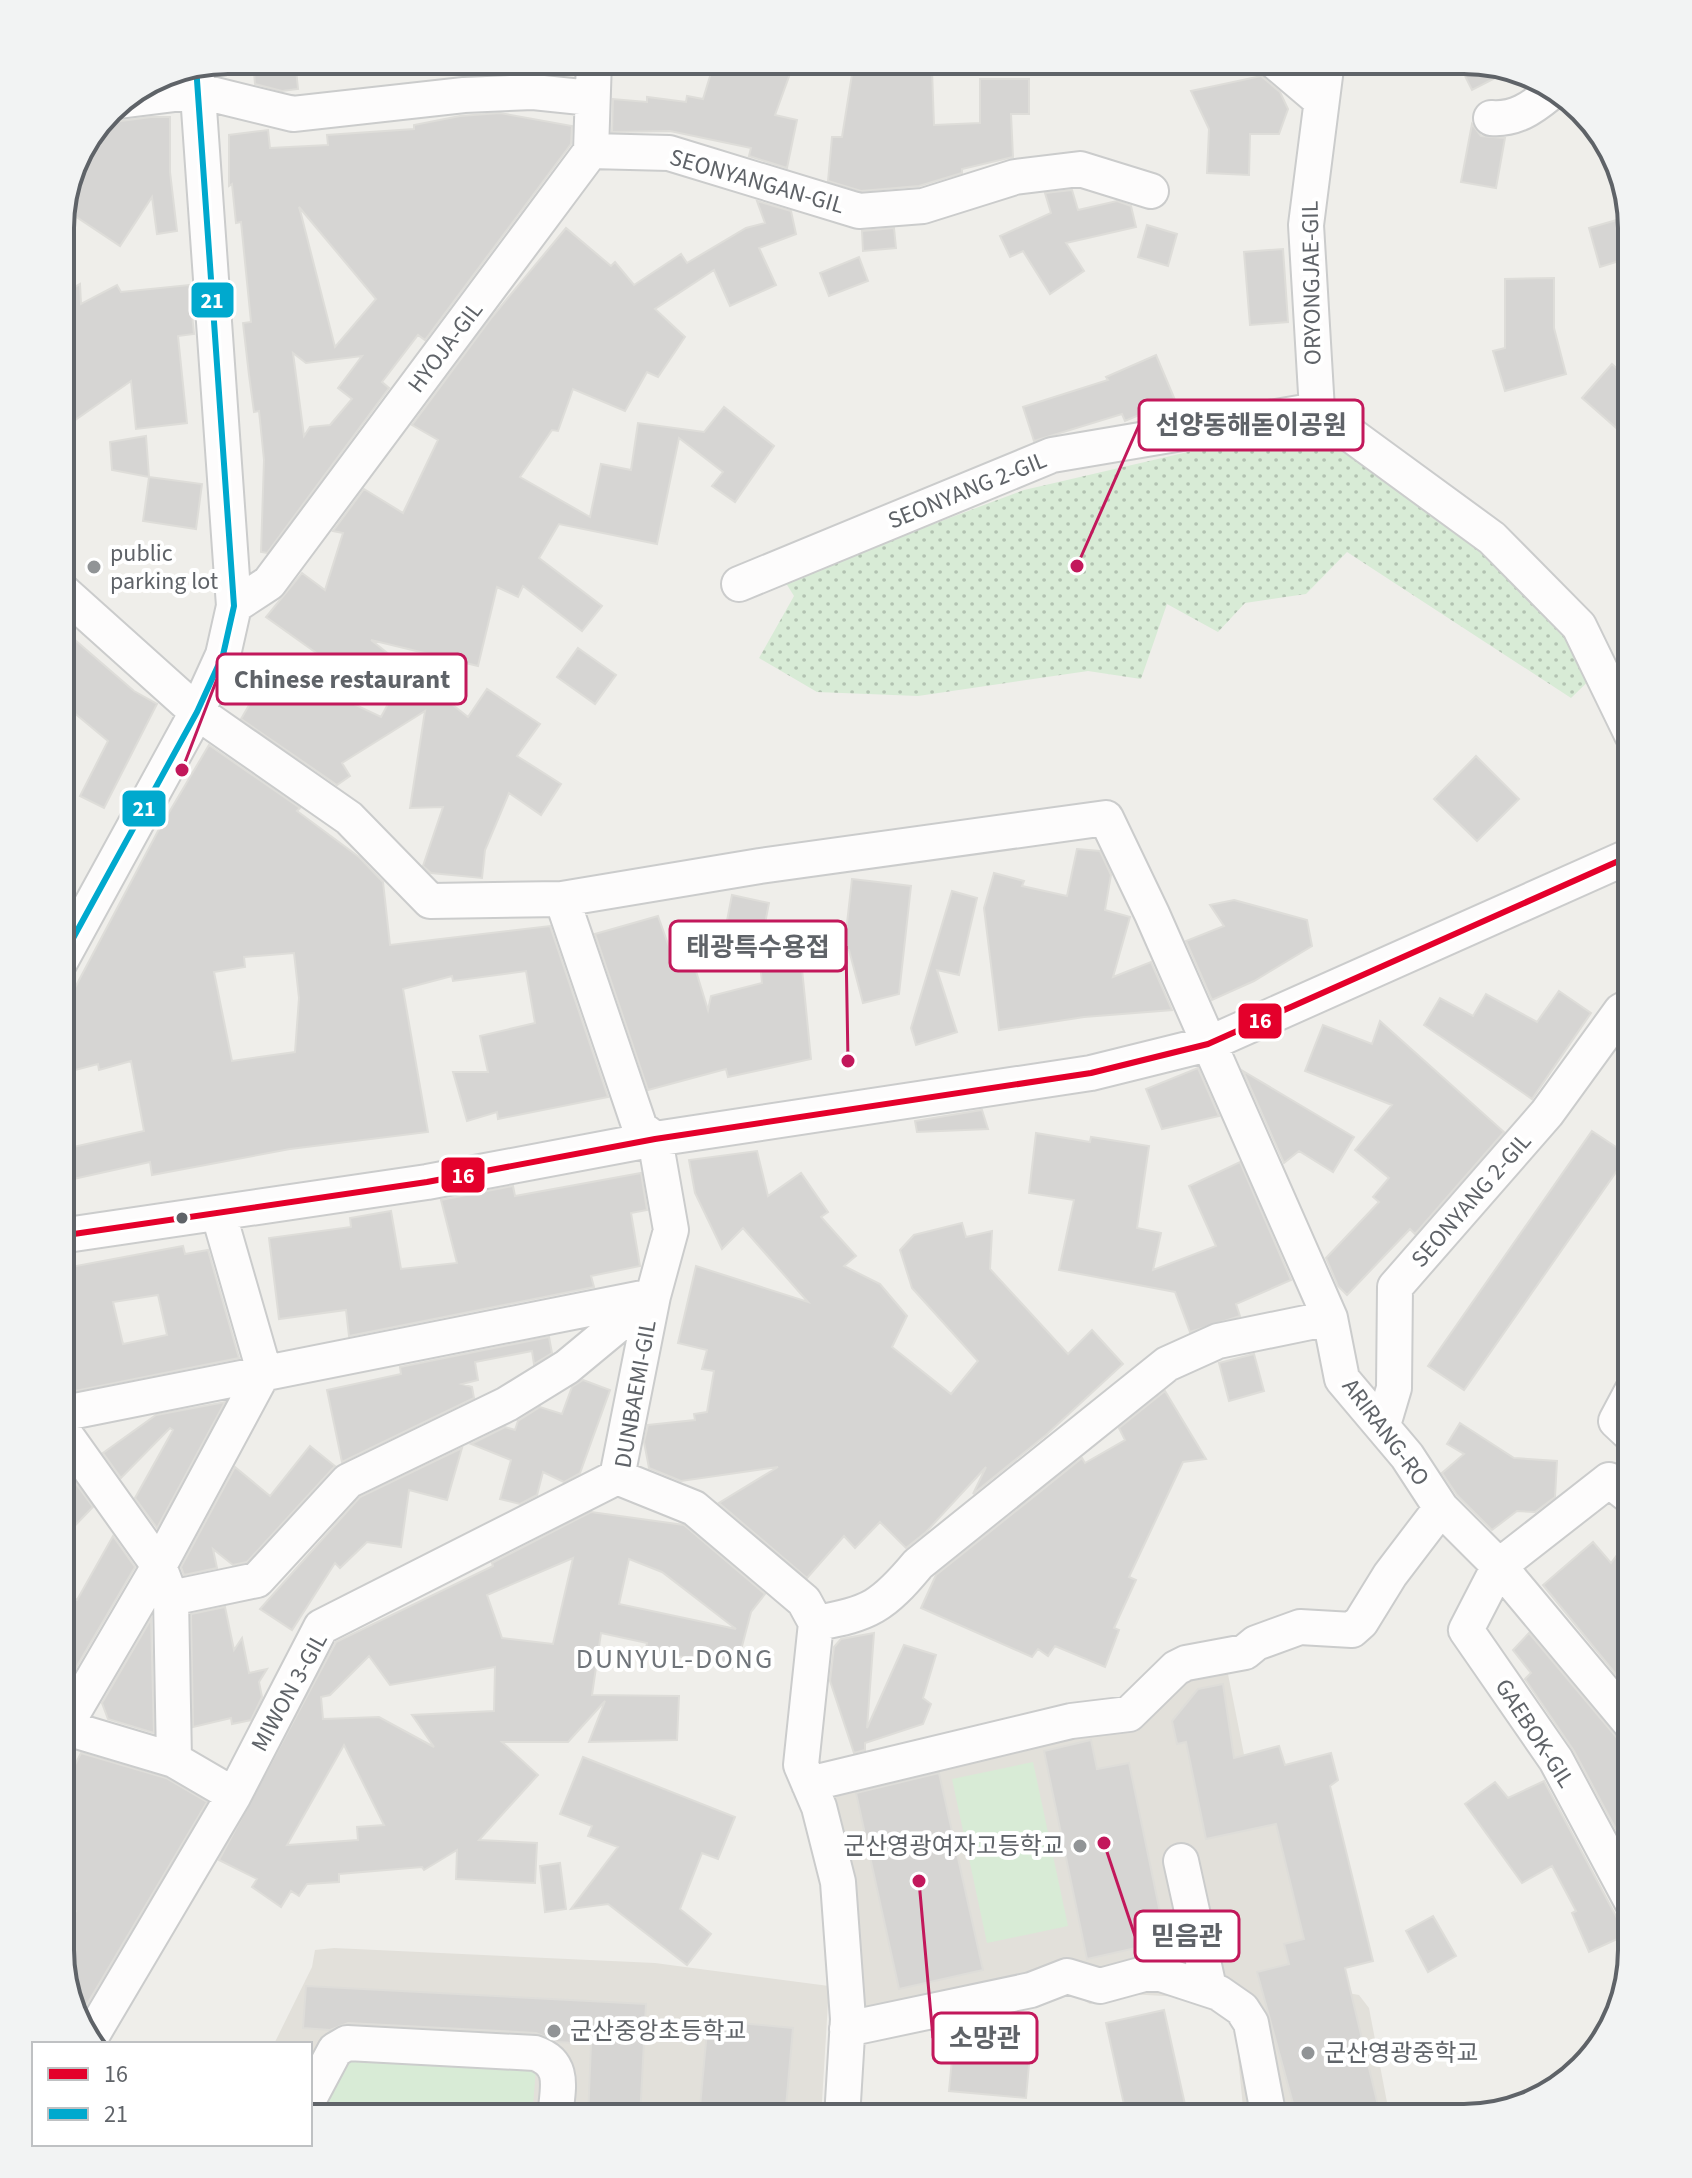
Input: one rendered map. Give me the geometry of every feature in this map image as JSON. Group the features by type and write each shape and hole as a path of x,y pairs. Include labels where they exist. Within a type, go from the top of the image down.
{"street":[{"path":"591,151 593,74"},
{"path":"1290,74 1319,99"},
{"name":"ORYONGJAE-GIL","path":"1317,410 1306,225 1324,74"},
{"path":"164,88 197,79 293,114 464,95 533,92 591,98"},
{"path":"74,936 197,712 223,655 234,606 197,79"},
{"path":"1491,118 1503,119 1528,111 1545,97"},
{"name":"HYOJA-GIL","path":"234,606 269,583 591,151"},
{"name":"SEONYANGAN-GIL","path":"591,151 669,153 859,211 923,206 1015,177 1080,169 1151,191"},
{"path":"1317,410 1492,538 1579,626 1618,706"},
{"name":"SEONYANG 2-GIL","path":"739,584 1052,455 1317,410"},
{"path":"74,602 197,712 349,818 430,901 562,899 640,1128 655,1139"},
{"name":"ARIRANG-RO","path":"562,899 760,866 1106,818 1330,1318 1342,1379 1383,1425 1441,1508 1499,1566 1618,1708"},
{"path":"74,1234 219,1215 427,1182 655,1139 1091,1073 1208,1044 1618,861"},
{"name":"SEONYANG 2-GIL","path":"1383,1425 1394,1388 1395,1287 1547,1113 1618,1015"},
{"name":"DUNBAEMI-GIL","path":"655,1139 671,1230 653,1296 617,1477 694,1508 804,1601 816,1623"},
{"path":"74,1712 165,1582 264,1371 219,1215"},
{"path":"74,1411 653,1296"},
{"path":"165,1582 257,1580 348,1481 507,1404 567,1367 653,1296"},
{"path":"843,2104 847,2029 838,1882 819,1807 801,1765 816,1623 848,1618 886,1602 918,1564 1167,1364 1218,1341 1330,1318"},
{"path":"74,1448 165,1582 174,1760"},
{"name":"MIWON 3-GIL","path":"96,2028 234,1795 321,1627 617,1477"},
{"path":"1499,1566 1609,1480 1618,1487"},
{"path":"809,1784 1071,1721 1129,1714 1176,1668 1186,1663 1245,1652 1256,1643 1300,1627 1352,1630 1361,1622 1390,1575 1441,1508"},
{"name":"GAEBOK-GIL","path":"1499,1566 1466,1630 1556,1760 1618,1876"},
{"path":"74,1733 174,1760 234,1795"},
{"path":"1181,1861 1200,1926 1209,1988"},
{"path":"847,2029 1031,1990 1067,1976 1100,1986 1161,1974 1209,1988 1242,2009 1251,2023 1266,2104"},
{"path":"312,2093 335,2050 347,2043 535,2053 549,2058 558,2071 556,2104"}],"shaded area":[{"name":"군산영광여자고등학교","path":"1227,1669 1254,1805 1318,1820 1348,1993 1359,1995 1369,2008 1387,2104 1243,2104 1235,2025 1215,2009 1182,1997 1128,1994 1090,2004 1066,1991 864,2015 831,1796 835,1790 1010,1739 1174,1678"},
{"name":"군산중앙초등학교","path":"334,1948 655,1963 829,1986 822,2104 312,2104 312,2042 275,2042 312,1967 315,1950"}],"green space":[{"path":"1322,421 1488,543 1604,666 1571,698 1347,552 1306,594 1245,603 1218,632 1167,604 1141,679 1088,671 918,696 817,692 759,658 794,596 784,580 1024,490"},
{"path":"1033,1762 1068,1926 987,1943 952,1779"},
{"path":"349,2055 536,2068 533,2104 324,2104"}],"building":[{"path":"254,74 296,74 298,89 282,91 255,84"},
{"path":"711,74 790,74 775,115 797,120 787,168 749,156 751,148 670,131 612,132 613,99 647,102 647,97 686,102 687,96 703,99"},
{"path":"852,74 932,74 934,125 980,123 980,79 1029,79 1029,114 1011,114 1013,157 962,169 962,173 919,186 861,191 828,181 832,137 842,137"},
{"path":"1464,74 1496,77 1472,90"},
{"path":"1261,76 1280,92 1288,109 1279,134 1250,134 1249,175 1207,173 1209,129 1191,91"},
{"path":"500,113 572,126 571,144 425,340 418,335 382,382 389,388 267,553 261,552 264,460 259,411 254,412 243,323 251,322 241,222 236,223 232,184 229,186 229,135 268,130 270,148 328,145 327,135 414,129 414,125 460,116","holes":["299,207 376,299 335,347 301,214","293,353 306,363 362,356 338,388 352,399 330,425 310,427 304,436"]},
{"path":"170,117 170,172 177,231 157,234 152,197 120,246 74,216 79,188 90,160 106,134 121,121"},
{"path":"1472,124 1481,136 1505,138 1496,188 1461,182"},
{"path":"1072,190 1078,210 1117,201 1131,206 1136,227 1066,243 1084,271 1050,294 1023,251 1010,257 1000,236 1051,213 1045,193"},
{"path":"757,201 791,211 796,234 759,248 776,285 730,306 714,270 655,309 685,337 658,377 647,372 625,411 573,389 558,431 552,430 520,477 590,517 601,464 631,470 638,423 704,432 724,407 774,446 735,502 712,486 723,472 679,438 657,544 559,524 539,558 602,606 582,631 523,586 518,597 497,587 478,666 371,640 468,717 487,689 540,724 517,756 561,784 541,815 509,793 485,850 482,878 431,873 423,866 443,807 410,808 425,711 342,763 350,776 337,785 241,719 255,695 237,684 250,655 381,717 388,704 266,617 302,573 325,590 343,533 333,531 364,489 403,513 438,440 412,425 492,317 566,228 611,266 615,262 634,285 681,254 687,263 746,228 765,223"},
{"path":"1618,220 1618,261 1600,267 1589,228"},
{"path":"1147,225 1177,234 1168,266 1138,257"},
{"path":"894,228 896,248 863,251 862,231"},
{"path":"1283,249 1288,322 1250,325 1244,252"},
{"path":"859,257 868,281 829,296 820,273"},
{"path":"1554,278 1554,328 1566,374 1505,391 1493,351 1505,348 1505,279"},
{"path":"80,284 81,304 117,285 121,292 189,285 194,334 178,336 187,423 136,429 131,381 74,421 74,287"},
{"path":"1156,355 1175,400 1125,421 1122,414 1034,441 1023,407 1108,380 1106,377"},
{"path":"1612,364 1618,369 1618,430 1582,398"},
{"path":"146,436 149,477 112,470 110,442"},
{"path":"149,477 202,484 196,529 143,521"},
{"path":"74,639 134,691 157,704 104,808 80,796 108,741 74,713"},
{"path":"578,648 616,675 595,704 557,677"},
{"path":"209,745 300,808 297,811 359,857 383,882 390,945 550,926 608,1097 498,1119 497,1112 467,1121 453,1072 488,1072 480,1036 535,1023 526,971 453,981 452,976 403,989 428,1132 290,1149 152,1175 150,1162 74,1179 74,1147 144,1131 131,1061 99,1070 98,1064 74,1070 74,990 158,831","holes":["294,953 299,998 295,1052 232,1061 214,972 245,967 244,957"]},
{"path":"1476,756 1519,799 1477,841 1434,799"},
{"path":"1077,849 1100,851 1111,875 1105,910 1130,917 1113,977 1151,962 1172,1010 1084,1017 999,1030 984,908 994,873 1024,881 1022,886 1067,896"},
{"path":"852,879 911,886 899,994 863,1003 849,950 844,950"},
{"path":"952,891 977,898 959,975 937,970 957,1032 916,1045 911,1028"},
{"path":"732,895 769,903 761,944 724,936"},
{"path":"1234,900 1307,920 1312,946 1254,981 1212,1000 1186,941 1224,926 1210,905"},
{"path":"658,916 673,958 691,955 708,1010 711,996 762,983 759,953 800,949 811,1059 728,1077 726,1069 648,1090 595,934"},
{"path":"1559,991 1591,1013 1532,1099 1424,1025 1440,998 1473,1016 1486,994 1537,1022"},
{"path":"1380,1021 1504,1132 1415,1234 1410,1229 1347,1295 1338,1286 1326,1258 1379,1202 1373,1197 1389,1178 1355,1150 1392,1105 1305,1071 1323,1025 1372,1044"},
{"path":"1198,1068 1219,1116 1162,1129 1146,1089"},
{"path":"1243,1071 1354,1137 1333,1172 1299,1151 1284,1163"},
{"path":"982,1110 988,1129 917,1132 915,1121"},
{"path":"1592,1131 1618,1148 1618,1169 1464,1390 1428,1366"},
{"path":"1036,1133 1090,1142 1091,1137 1149,1146 1137,1228 1161,1233 1153,1270 1216,1246 1189,1186 1240,1162 1291,1280 1236,1304 1240,1316 1190,1332 1175,1292 1059,1270 1074,1200 1029,1193"},
{"path":"757,1151 768,1196 801,1173 828,1212 821,1217 856,1256 844,1266 880,1284 907,1316 892,1347 951,1394 978,1361 912,1288 900,1250 914,1235 962,1223 966,1237 992,1231 990,1269 1068,1354 1092,1330 1123,1364 1046,1435 973,1494 986,1467 926,1532 906,1548 880,1522 855,1548 844,1536 807,1578 719,1503 778,1467 681,1481 649,1468 644,1442 648,1425 695,1420 694,1414 707,1412 714,1371 702,1369 707,1350 678,1343 696,1266 808,1302 743,1228 722,1249 695,1193 689,1160"},
{"path":"641,1173 647,1210 631,1213 640,1266 591,1276 594,1287 349,1336 346,1310 279,1319 269,1238 351,1227 350,1218 391,1211 401,1269 457,1263 441,1200 513,1186 515,1196"},
{"path":"183,1246 185,1254 208,1250 239,1358 74,1391 74,1266","holes":["158,1295 167,1335 123,1344 113,1302"]},
{"path":"549,1337 552,1353 534,1364 532,1351 475,1362 478,1380 462,1384 472,1387 474,1398 342,1462 327,1390 401,1374 400,1367"},
{"path":"1254,1354 1264,1391 1229,1401 1219,1363"},
{"path":"583,1380 610,1390 580,1473 564,1482 543,1472 537,1495 520,1504 500,1499 511,1460 471,1444 505,1427 515,1430 518,1421 540,1407 562,1414 572,1387"},
{"path":"1165,1391 1206,1459 1183,1462 1129,1577 1136,1580 1114,1628 1119,1630 1105,1667 1055,1646 1048,1656 1038,1649 1032,1657 921,1608 936,1575 1082,1458 1085,1463 1125,1440 1119,1428"},
{"path":"225,1402 157,1528 135,1498 173,1430 170,1428 121,1478 103,1453 156,1415"},
{"path":"1460,1423 1514,1458 1557,1461 1555,1497 1535,1512 1517,1511 1492,1530 1457,1495 1442,1473 1464,1454 1447,1444"},
{"path":"310,1446 335,1466 247,1562 233,1565 213,1549 217,1568 184,1575 181,1567 235,1467 270,1496"},
{"path":"462,1448 447,1500 409,1490 401,1547 367,1542 340,1568 335,1563 292,1630 260,1609 360,1497"},
{"path":"74,1481 93,1507 74,1527"},
{"path":"591,1512 684,1525 765,1594 751,1612 736,1669 646,1649 647,1643 601,1633 592,1695 679,1696 677,1740 589,1742 605,1701 568,1742 502,1742 538,1775 479,1840 537,1843 535,1883 456,1879 457,1850 424,1870 422,1867 339,1874 339,1882 307,1884 299,1896 291,1891 281,1907 252,1887 257,1879 219,1860 336,1642 493,1566 492,1563","holes":["573,1558 553,1644 502,1638 487,1595","629,1559 662,1572 736,1629 619,1604","369,1656 390,1685 495,1667 494,1711 412,1715 434,1747 379,1717 323,1719 321,1697 330,1695","344,1745 384,1825 357,1827 358,1840 287,1845"]},
{"path":"113,1536 135,1567 74,1671 74,1598 77,1600"},
{"path":"1593,1542 1611,1563 1618,1554 1618,1677 1543,1585"},
{"path":"225,1607 234,1650 242,1638 249,1673 267,1669 259,1682 262,1697 251,1720 232,1724 231,1718 193,1727 191,1614"},
{"path":"151,1619 154,1733 108,1719 102,1703"},
{"path":"874,1633 867,1728 904,1645 936,1655 923,1698 931,1704 923,1724 865,1743 865,1750 854,1753 830,1681 834,1647 841,1639"},
{"path":"1529,1633 1618,1738 1618,1833 1574,1751 1525,1679 1531,1673 1513,1650"},
{"path":"1223,1684 1234,1758 1279,1746 1285,1765 1331,1753 1338,1780 1330,1786 1373,1961 1345,1968 1378,2104 1293,2104 1257,1972 1289,1964 1284,1944 1304,1939 1276,1824 1206,1839 1186,1742 1177,1744 1172,1721 1198,1689"},
{"path":"1091,1740 1097,1769 1129,1763 1161,1917 1131,1923 1136,1948 1087,1959 1044,1751"},
{"path":"81,1753 166,1778 207,1802 85,2007 75,1970 74,1950 74,1767"},
{"path":"583,1757 735,1817 718,1859 702,1853 680,1909 711,1934 687,1965 608,1904 571,1909 618,1847 588,1836 592,1826 560,1814"},
{"path":"939,1773 983,1970 899,1989 856,1793"},
{"path":"1544,1781 1618,1920 1618,1939 1589,1952 1572,1913 1576,1911 1552,1866 1522,1883 1465,1804 1495,1782 1508,1798"},
{"path":"560,1863 566,1909 545,1912 540,1866"},
{"path":"1433,1916 1456,1956 1428,1972 1406,1931"},
{"path":"306,1986 646,2004 641,2104 589,2104 591,2044 557,2042 536,2033 348,2023 330,2030 303,2028"},
{"path":"1164,2010 1185,2104 1124,2104 1106,2023"},
{"path":"1000,2017 1033,2020 1026,2098 949,2091 955,2027"},
{"path":"708,2020 793,2028 786,2104 700,2104"}],"transit line":[{"name":"21","path":"74,936 197,712 223,655 234,606 197,77"},
{"name":"16","path":"74,1234 427,1182 655,1139 1091,1073 1208,1044 1618,861"}],"place":[{"name":"선양동해돋이공원","path":"1077,566"},
{"name":"public parking lot","path":"94,567"},
{"name":"Chinese restaurant","path":"182,770"},
{"name":"태광특수용접","path":"848,1061"},
{"name":"믿음관","path":"1104,1843"},
{"name":"군산영광여자고등학교","path":"1080,1846"},
{"name":"소망관","path":"919,1881"},
{"name":"군산중앙초등학교","path":"554,2031"},
{"name":"군산영광중학교","path":"1308,2053"}],"district":[{"name":"DUNYUL-DONG","path":"675,1658"}]}
